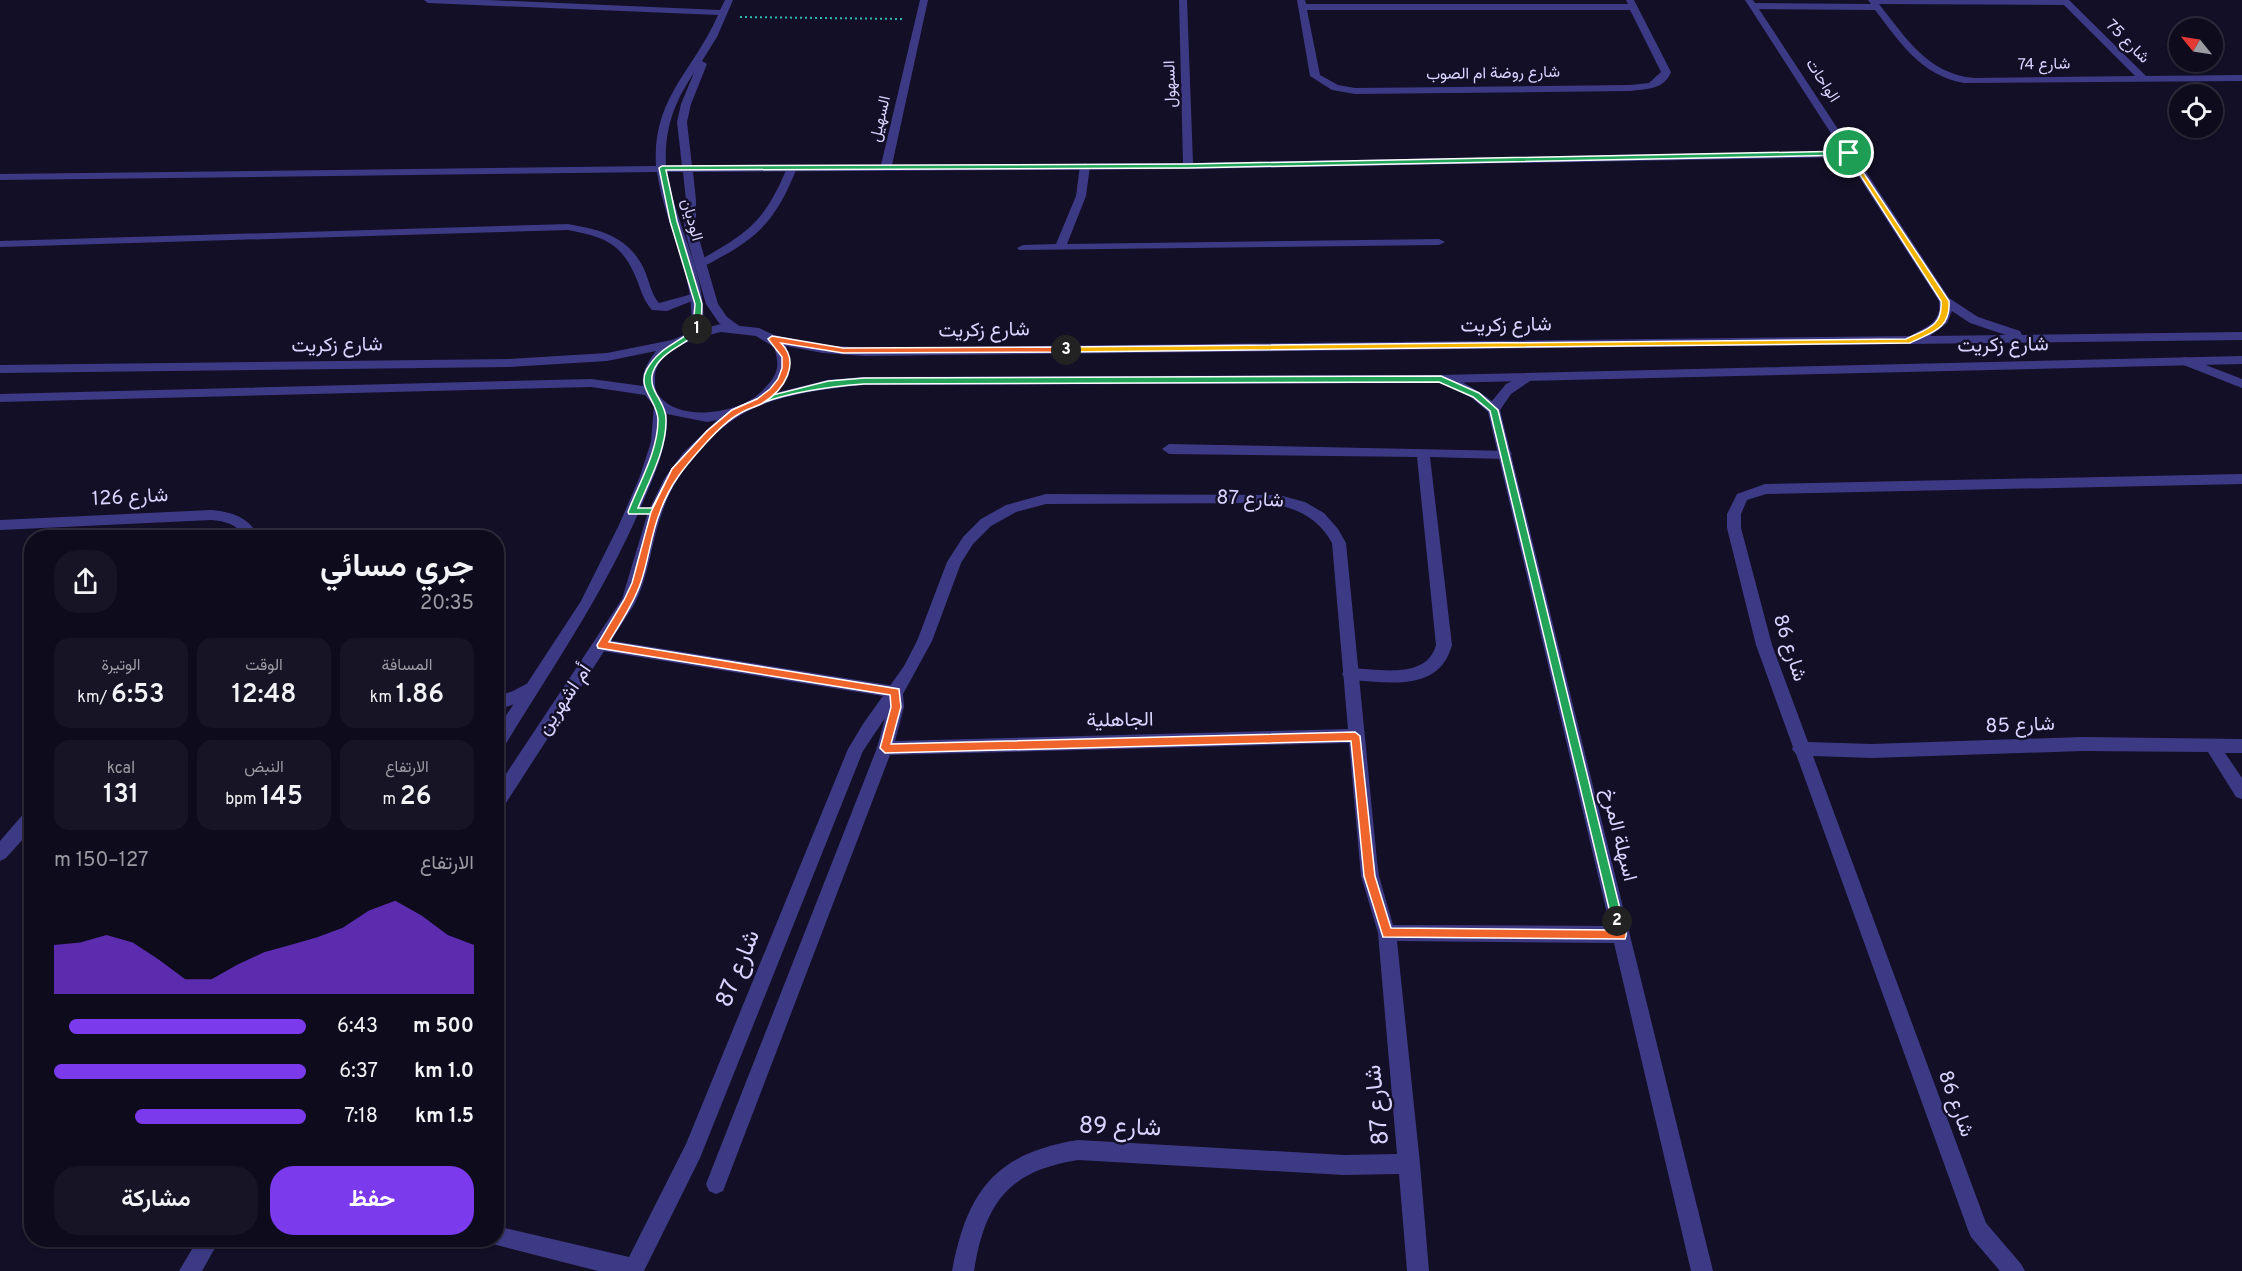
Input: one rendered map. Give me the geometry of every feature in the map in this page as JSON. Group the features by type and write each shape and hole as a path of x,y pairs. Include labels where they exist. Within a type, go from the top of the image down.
{"street":[{"path":"428,0 722,15"},
{"name":"الوديان","path":"691,335 697,329 699,320 696,297 674,221 662,168 660,146 665,117 686,76 705,50 729,0"},
{"name":"السهيل","path":"0,177 886,167 924,0"},
{"name":"السهول","path":"1183,0 1188,166"},
{"path":"1751,3 2065,1"},
{"name":"شارع 75","path":"2065,1 2143,79"},
{"path":"1302,4 1631,3"},
{"name":"شارع روضة ام الصوب","path":"1302,4 1315,76 1335,88 1355,91 1652,86 1664,77 1666,72 1631,3"},
{"name":"الواحات","path":"1751,3 1945,301 1964,315 1987,326 2035,338"},
{"name":"شارع 74","path":"1874,3 1930,68 1955,78 1974,81 2242,78"},
{"name":"الوديان","path":"705,50 703,63 686,104 682,122 691,200 690,228 712,304 723,320 736,328"},
{"path":"886,167 1188,166 1849,153"},
{"path":"1060,248 1081,196 1085,166"},
{"path":"700,264 748,238 766,220 779,201 792,168"},
{"path":"0,244 568,227 602,234 627,249 635,259 651,302 656,307 666,307 696,297"},
{"path":"1023,248 1439,242"},
{"path":"1907,341 1940,325 1946,314 1945,301"},
{"path":"736,328 750,330 772,339 781,347 786,357 786,368 782,380 773,391 760,401 721,416 681,415 660,406 649,391 648,382 654,362 674,344 691,335 736,328"},
{"name":"شارع زكريت","path":"772,339 823,349 864,352 2242,336"},
{"name":"شارع زكريت","path":"0,369 509,363 607,357 674,344"},
{"name":"شارع زكريت","path":"760,401 828,384 864,381 1526,378 2242,360"},
{"path":"2185,361 2242,384"},
{"path":"1441,379 1476,395 1494,410 1508,388 1526,378"},
{"path":"0,398 591,383 649,391"},
{"name":"أم اشهرين","path":"504,732 585,606 632,512 657,448 662,421 660,406"},
{"name":"اسهلة المرخ","path":"1494,410 1701,1271"},
{"name":"أم اشهرين","path":"504,792 629,601 655,512 675,471 710,433 735,412"},
{"path":"1169,449 1505,454"},
{"path":"1350,674 1418,675 1433,669 1442,658 1444,645 1423,452"},
{"name":"شارع 86","path":"2014,1271 1978,1230 1800,749 1764,645 1735,535 1734,514 1742,497 1765,489 2242,479"},
{"name":"شارع 87","path":"504,1238 633,1270 693,1151 856,749 872,720 895,692 921,649 960,549 969,536 994,514 1010,507 1046,499 1268,498 1281,499 1307,508 1327,523 1339,543 1355,736 1370,876 1387,933 1410,1164 1418,1271"},
{"path":"632,512 655,512"},
{"name":"شارع 126","path":"0,525 211,515 235,519 244,524 248,530"},
{"path":"602,645 895,692"},
{"path":"504,701 519,696 532,687"},
{"name":"شارع 87","path":"716,1184 885,748 896,707 895,692"},
{"name":"الجاهلية","path":"885,748 1355,736"},
{"name":"شارع 85","path":"1800,749 1872,751 2082,744 2242,746"},
{"path":"2213,747 2242,792"},
{"path":"0,853 24,825"},
{"path":"1387,933 1621,935"},
{"name":"شارع 89","path":"963,1271 966,1246 974,1223 985,1201 999,1183 1017,1169 1057,1152 1078,1150 1344,1165 1410,1164"},
{"path":"190,1271 205,1247"}],"path":[{"path":"722,15 919,19"}],"route":[{"path":"1849,153 1188,166 662,168 668,199 698,304 699,320 697,329 663,353 654,362 649,372 649,391 660,406 662,421 657,448 632,512 655,512 675,471 710,433 735,412 760,401 828,384 864,381 1441,379 1465,388 1486,402 1494,410 1621,935 1387,933 1370,876 1355,736 885,748 896,707 895,692 602,645 629,601 642,566 655,512 664,490 675,471 691,452 710,433 735,412 748,408 760,401 782,380 786,368 786,357 781,347 772,339 823,349 864,352 1907,341 1934,330 1940,325 1946,314 1945,301 1849,153"}]}
